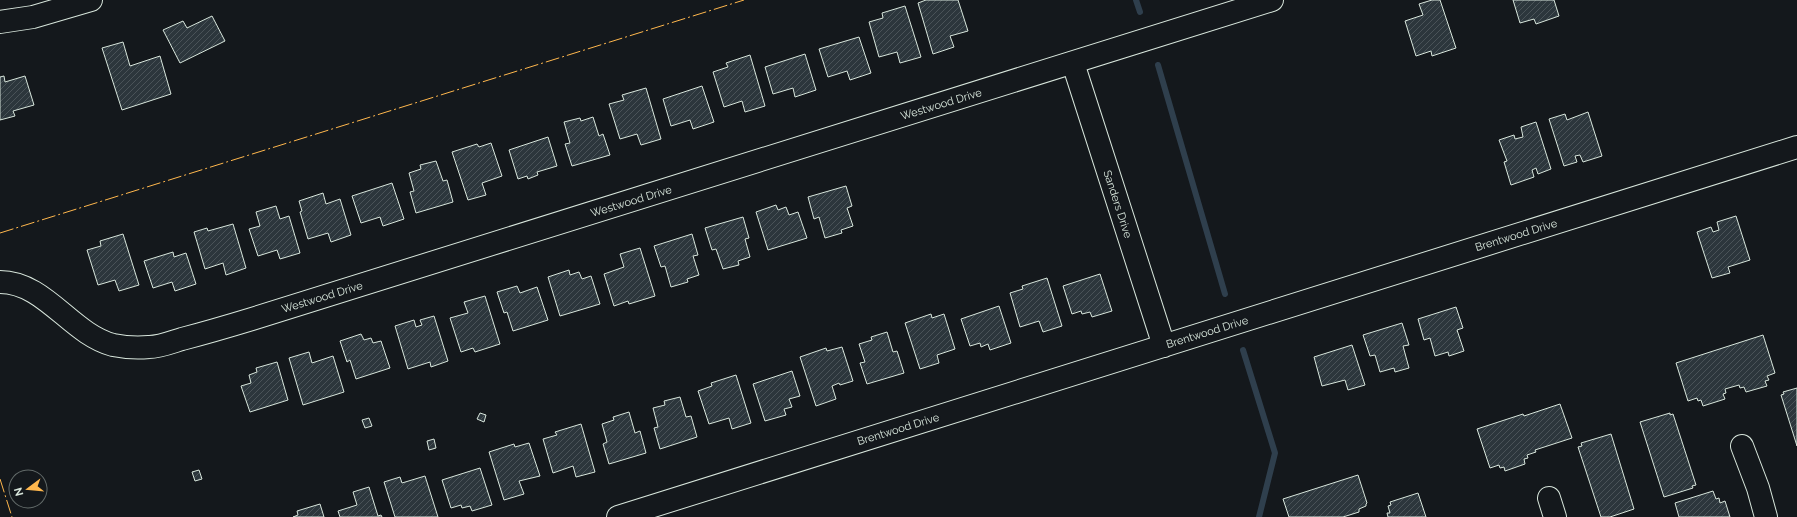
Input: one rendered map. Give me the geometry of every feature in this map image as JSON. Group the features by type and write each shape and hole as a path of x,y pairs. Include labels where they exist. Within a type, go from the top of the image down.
{"street":[{"path":"0,22 31,8 91,0"},
{"name":"Westwood Drive","path":"0,282 5,282 24,288 37,294 94,338 114,345 150,348 259,317 1272,0"},
{"name":"Sanders Drive","path":"1073,63 1164,346"},
{"name":"Brentwood Drive","path":"618,517 1797,147"},
{"path":"1742,446 1758,488 1766,517"}],"building":[{"path":"926,0 958,0 968,31 950,36 954,47 933,54 918,3"},
{"path":"1432,0 1440,0 1456,48 1432,56 1431,51 1416,56 1405,21 1423,15 1419,4"},
{"path":"1513,0 1554,0 1559,16 1536,24 1534,19 1520,23"},
{"path":"905,6 921,57 900,63 897,52 879,57 869,22 883,18 882,13"},
{"path":"212,16 225,41 180,63 163,30 183,21 187,28"},
{"path":"859,37 871,73 850,80 847,71 828,77 819,49"},
{"path":"123,42 130,66 160,56 171,94 122,110 102,48"},
{"path":"805,54 816,90 795,97 793,88 773,94 765,67"},
{"path":"750,55 765,106 745,112 742,101 724,107 713,72 728,67 726,63"},
{"path":"4,76 5,82 25,76 34,105 13,111 15,116 0,120 0,77"},
{"path":"702,86 714,122 693,129 690,120 671,126 663,99"},
{"path":"646,88 661,139 641,145 637,134 620,139 609,104 624,100 622,95"},
{"path":"1588,112 1602,156 1583,162 1580,155 1575,156 1577,162 1564,166 1549,119 1565,114 1567,120"},
{"path":"593,117 599,136 603,134 610,155 572,166 565,144 570,143 564,122 580,118 581,121"},
{"path":"1536,122 1551,169 1538,174 1536,168 1532,170 1534,177 1511,185 1504,162 1507,161 1499,140 1514,135 1515,139 1523,137 1521,127"},
{"path":"548,137 557,166 537,172 538,175 528,179 527,176 518,179 509,150"},
{"path":"491,143 502,176 482,183 486,195 468,200 452,152 477,144 479,147"},
{"path":"436,161 443,181 447,180 453,202 416,213 410,192 414,191 409,173 421,169 420,165"},
{"path":"392,183 404,219 383,226 380,217 361,223 352,196"},
{"path":"846,186 852,206 847,208 853,226 841,230 842,233 825,238 819,217 814,219 808,197"},
{"path":"323,193 326,204 340,199 351,235 331,242 328,233 308,239 300,212 302,211 299,201"},
{"path":"776,205 778,210 786,207 789,215 798,212 807,238 768,250 756,212"},
{"path":"276,206 280,219 289,216 300,253 280,259 277,250 258,256 249,229 260,226 256,212"},
{"path":"1736,216 1750,260 1728,267 1730,273 1712,278 1697,232 1711,227 1713,232 1719,230 1717,222"},
{"path":"743,217 749,238 745,239 750,257 738,261 739,265 723,269 716,249 712,250 705,228"},
{"path":"233,224 246,268 226,275 223,263 205,269 194,232 207,228 208,231"},
{"path":"123,234 139,285 119,291 115,280 98,285 87,250 101,246 100,241"},
{"path":"692,234 698,255 693,256 699,275 687,279 688,282 671,287 665,266 661,267 654,246"},
{"path":"640,248 655,296 629,304 628,301 614,306 604,274 624,267 620,254"},
{"path":"173,252 174,257 186,253 196,284 175,291 172,282 153,288 144,261"},
{"path":"569,270 570,275 579,272 582,279 591,276 600,304 560,316 548,277"},
{"path":"1100,274 1112,311 1092,317 1090,312 1082,314 1081,311 1072,314 1063,286"},
{"path":"1047,278 1062,326 1043,332 1039,321 1020,327 1010,293 1023,289 1022,286"},
{"path":"517,286 520,293 537,287 548,320 513,331 507,312 504,313 497,292"},
{"path":"485,296 500,344 475,352 473,348 461,352 450,318 468,313 464,302"},
{"path":"999,306 1011,343 990,350 988,344 981,347 980,343 970,346 961,319"},
{"path":"1456,307 1463,328 1457,330 1464,351 1449,356 1448,352 1435,356 1430,338 1424,340 1418,319"},
{"path":"931,314 932,318 944,314 955,349 937,355 939,363 920,369 905,323"},
{"path":"434,316 448,361 431,367 430,362 408,369 395,326 414,320 416,327 422,325 420,320"},
{"path":"1402,323 1409,345 1403,346 1409,368 1395,372 1394,368 1380,372 1375,355 1370,356 1363,335"},
{"path":"887,332 893,352 897,351 904,373 867,384 860,363 865,362 859,344 872,340 871,337"},
{"path":"361,334 364,340 371,338 373,343 381,341 390,368 356,379 350,360 347,362 340,341"},
{"path":"1763,335 1775,373 1767,376 1769,380 1765,381 1767,386 1746,392 1744,387 1740,388 1739,385 1725,389 1726,393 1723,394 1725,399 1703,406 1701,400 1698,401 1697,398 1688,401 1676,363"},
{"path":"1352,345 1365,385 1348,390 1345,380 1322,386 1314,357"},
{"path":"842,347 853,381 840,385 839,383 832,386 836,399 816,406 800,357 826,348 827,351"},
{"path":"309,352 312,363 333,356 344,392 303,405 289,358"},
{"path":"277,362 288,400 250,412 241,386 251,383 249,375 257,372 256,368"},
{"path":"792,371 800,396 789,399 792,407 784,409 786,415 765,421 753,384"},
{"path":"736,375 751,423 732,429 729,418 709,424 698,391 712,386 711,383"},
{"path":"1797,388 1797,446 1781,395 1784,394 1783,392"},
{"path":"680,397 686,417 691,416 697,437 660,449 654,428 658,427 653,408 665,405 664,401"},
{"path":"1560,404 1572,438 1535,450 1536,452 1527,455 1528,458 1524,459 1525,464 1505,471 1504,467 1500,468 1499,465 1490,468 1477,429"},
{"path":"629,412 635,433 640,431 646,453 609,464 603,444 607,442 602,424 614,420 613,417"},
{"path":"480,413 486,415 484,422 477,419"},
{"path":"1670,413 1670,415 1673,414 1696,485 1692,486 1693,488 1664,497 1640,422"},
{"path":"369,418 372,426 365,428 362,420"},
{"path":"581,424 595,472 576,477 573,466 553,473 543,439 557,435 555,432"},
{"path":"1611,434 1634,509 1610,517 1601,517 1578,447 1582,446 1581,443"},
{"path":"434,439 436,448 429,450 427,441"},
{"path":"529,443 540,476 519,481 524,494 504,500 489,452 514,444 515,447"},
{"path":"480,468 492,505 472,511 470,506 462,508 461,505 451,508 442,480"},
{"path":"199,470 202,479 195,481 192,472"},
{"path":"1358,475 1367,503 1366,506 1359,509 1359,512 1343,517 1289,517 1283,499"},
{"path":"425,476 438,517 395,517 384,482 400,477 402,483"},
{"path":"369,487 378,516 381,515 382,517 340,517 338,511 357,505 353,492"},
{"path":"1713,491 1716,499 1719,498 1720,503 1725,501 1730,517 1679,517 1675,503"},
{"path":"1418,493 1426,517 1388,517 1387,513 1390,513 1388,506 1391,505 1390,502"},
{"path":"320,504 324,517 293,517 298,515 297,511"}],"waterway":[{"path":"1136,0 1140,12"},
{"path":"1158,65 1225,294"},
{"path":"1243,350 1275,453 1259,517"}],"power":[{"path":"0,233 744,0"},
{"path":"0,479 12,517"}]}
